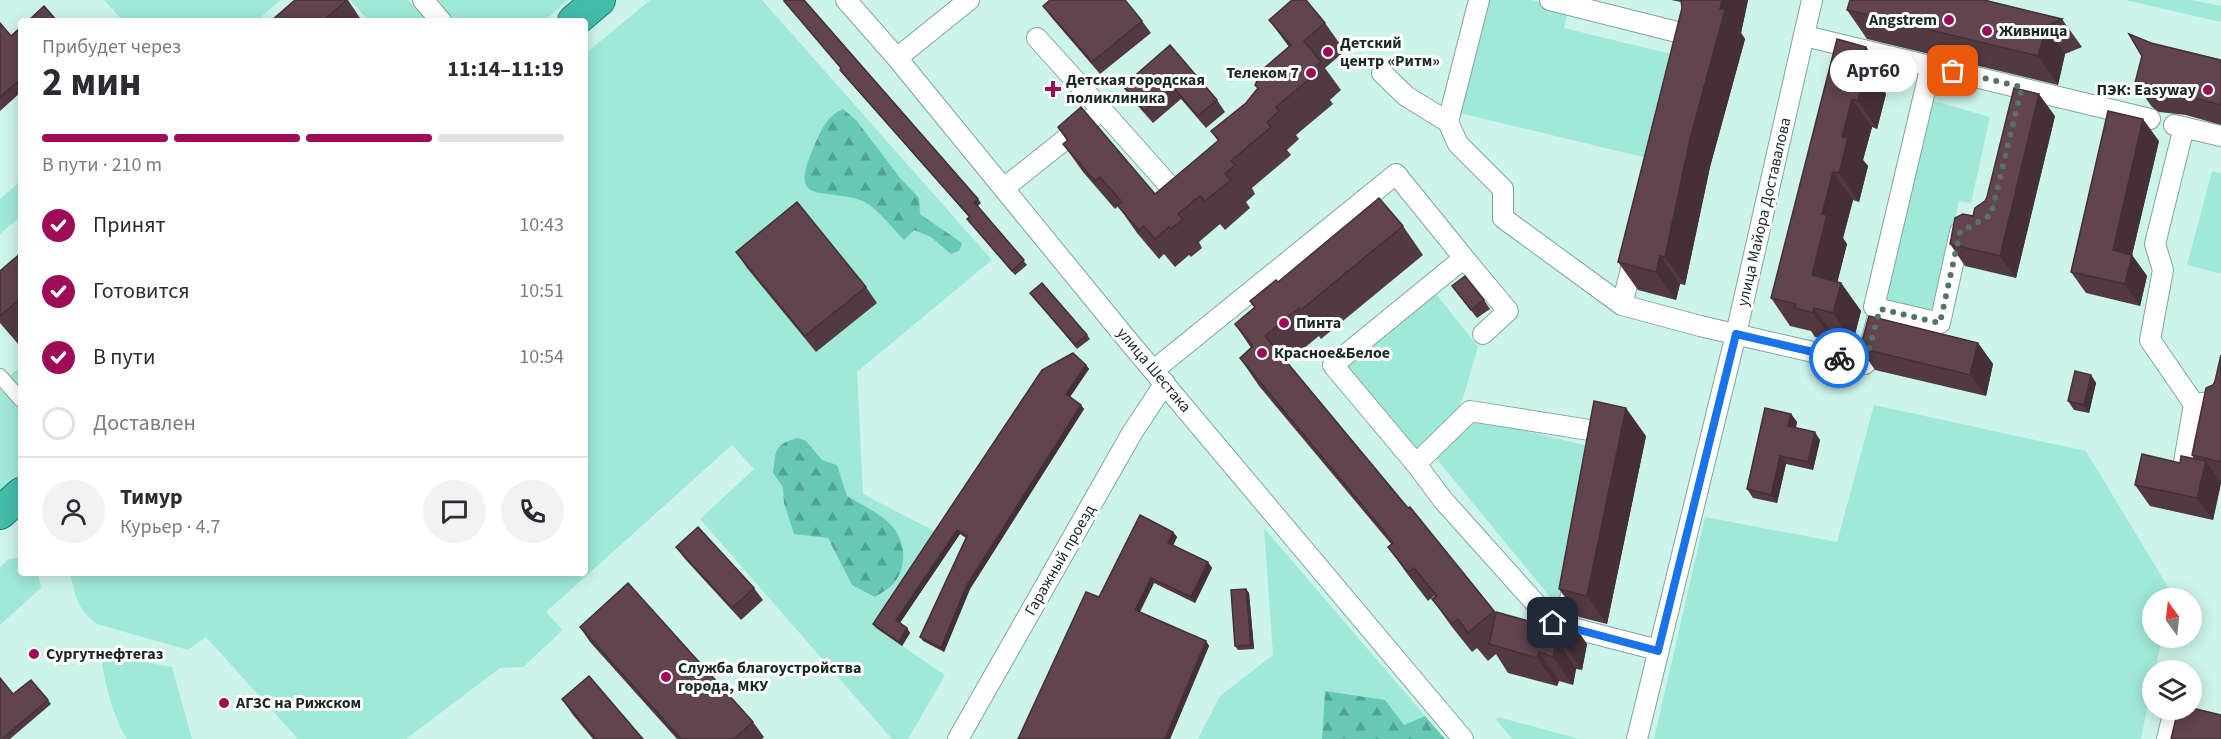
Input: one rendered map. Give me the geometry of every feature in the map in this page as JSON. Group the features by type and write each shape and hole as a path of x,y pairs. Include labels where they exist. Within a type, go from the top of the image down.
{"highway":[{"path":"578,18 599,0"},
{"path":"0,513 18,497"}],"street":[{"path":"423,0 438,18"},
{"name":"улица Шестака","path":"846,0 897,58 1159,377 1463,739"},
{"path":"897,58 969,0"},
{"path":"1550,0 1689,33 1681,67"},
{"name":"улица Майора Доставалова","path":"1637,739 1736,334 1812,0"},
{"path":"1448,122 1473,1"},
{"path":"1805,36 2150,118"},
{"path":"1037,38 1174,191 1200,171"},
{"path":"1931,65 1874,307 1940,323 1960,232 1981,221"},
{"path":"1382,73 1406,96 1448,122 1458,144 1503,189 1503,218 1622,305 1865,364 1880,309"},
{"path":"2016,111 2022,87"},
{"path":"1004,188 1102,110"},
{"path":"2184,462 2194,404 2150,340 2163,270 2155,244 2179,126 2221,136"},
{"name":"Гаражный проезд","path":"958,739 1132,433 1159,377 1396,174 1464,258"},
{"path":"1622,305 1639,237"},
{"path":"1483,334 1508,311 1464,258 1333,365 1416,464 1443,500 1553,623 1658,651"},
{"path":"0,375 18,396"},
{"path":"2194,404 2221,401"},
{"path":"1416,464 1470,411 1602,432 1596,466"},
{"path":"1565,626 1578,557"},
{"path":"2167,739 2176,720"}],"green space":[{"path":"104,0 281,0 260,18 120,18"},
{"path":"350,0 408,0 424,18 366,18"},
{"path":"428,0 568,0 547,18 447,18"},
{"path":"650,0 762,0 992,260 857,372 863,494 936,532 876,628 945,675 908,739 892,739 700,519 754,469 732,445 588,574 588,52"},
{"path":"1487,0 1532,0 1568,9 1564,28 1671,54 1647,158 1459,113"},
{"path":"2125,0 2192,0 2221,6 2221,22"},
{"path":"1927,99 1990,117 1971,203 1959,201 1935,316 1880,303"},
{"path":"843,109 856,120 901,179 919,198 920,214 962,243 959,251 951,254 931,237 914,230 904,240 866,202 812,191 806,186 807,164 820,133 829,119"},
{"path":"2212,171 2221,173 2221,274 2187,265"},
{"path":"18,184 18,219 0,234 0,199"},
{"path":"1433,290 1478,347 1463,398 1454,416 1415,455 1339,365"},
{"path":"18,369 18,478 0,493 0,384"},
{"path":"1874,405 2086,451 2169,588 2142,588 2142,648 2160,648 2157,660 2142,660 2142,720 2145,720 2141,739 1654,739 1705,517 1837,542"},
{"path":"1484,421 1585,445 1560,609 1431,452 1465,422"},
{"path":"798,438 806,441 822,460 837,465 847,496 875,512 890,524 899,537 903,561 899,576 890,587 875,597 852,585 828,538 794,534 784,503 783,487 773,473 780,446"},
{"path":"1264,528 1425,716 1404,725 1325,692 1322,739 1198,739 1220,696 1273,655"},
{"path":"18,558 18,576 39,576 41,588 0,625 0,567 9,559"},
{"path":"71,576 586,576 546,612 563,630 523,667 500,668 406,739 298,739 206,637 188,650 97,624 81,607"},
{"path":"111,656 172,667 192,739 127,739 115,713 103,672 102,663"},
{"path":"1325,691 1385,700 1404,725 1425,716 1445,739 1322,739"},
{"path":"1498,717 1580,739 1512,739 1496,720"}],"building":[{"path":"295,0 347,0 326,18 274,18"},
{"path":"784,0 804,0 978,199 974,202 1024,260 1012,271 967,219 970,217 840,70 841,68"},
{"path":"1050,0 1125,0 1142,21 1092,62 1043,6"},
{"path":"1292,0 1306,0 1325,23 1304,41 1321,62 1309,72 1313,76 1276,107 1279,111 1267,122 1271,127 1231,161 1235,165 1225,174 1231,180 1205,201 1200,196 1178,214 1183,219 1155,239 1144,226 1139,230 1117,205 1122,202 1100,177 1095,181 1063,144 1068,140 1058,127 1081,107 1155,194 1219,140 1211,131 1246,103 1258,88 1255,85 1262,70 1291,45 1269,20"},
{"path":"1681,0 1722,0 1720,9 1725,10 1690,139 1665,257 1660,256 1656,272 1618,262 1682,8"},
{"path":"1850,0 1984,0 2062,19 2046,26 2038,56 1847,10"},
{"path":"44,6 54,18 31,18"},
{"path":"0,23 11,36 18,30 18,82 0,97"},
{"path":"2129,34 2151,43 2221,60 2221,105 2169,91 2142,87 2135,83 2142,56"},
{"path":"1837,39 1866,47 1862,64 1867,65 1858,101 1852,99 1842,137 1848,138 1839,173 1833,172 1822,214 1827,215 1812,275 1841,283 1833,313 1814,308 1813,313 1795,308 1796,304 1771,298"},
{"path":"1170,45 1217,100 1198,116 1173,87 1144,111 1123,86"},
{"path":"2014,88 2039,94 2000,256 1950,244 1955,218 1963,214 1973,216 1975,208 1987,197"},
{"path":"2108,111 2143,119 2113,250 2132,255 2125,284 2071,272"},
{"path":"1379,198 1403,226 1301,310 1299,308 1265,336 1408,508 1410,507 1494,611 1468,633 1458,619 1452,624 1432,599 1437,596 1414,568 1408,572 1388,547 1393,543 1240,358 1253,346 1235,324 1255,307 1250,301 1276,280 1278,282"},
{"path":"797,202 866,287 805,336 736,252"},
{"path":"18,256 18,301 0,316 0,271"},
{"path":"1465,276 1484,300 1471,310 1452,286"},
{"path":"1042,283 1087,335 1075,345 1030,293"},
{"path":"1869,316 1978,343 1970,375 1860,348"},
{"path":"1073,353 1086,365 1066,394 1081,405 967,585 941,648 920,637 967,536 957,530 896,620 907,628 899,642 873,624 1042,370"},
{"path":"2221,355 2221,462 2192,455 2206,388 2213,385 2215,381"},
{"path":"2075,371 2091,375 2084,405 2068,401"},
{"path":"1594,401 1626,408 1587,596 1559,589"},
{"path":"1765,408 1791,414 1788,426 1815,432 1808,462 1780,456 1771,495 1747,489"},
{"path":"2142,454 2180,463 2181,456 2206,461 2197,498 2135,485"},
{"path":"1140,515 1173,532 1168,543 1208,562 1191,597 1151,578 1135,610 1206,641 1165,739 1018,739 1086,592 1099,597"},
{"path":"698,527 754,588 732,608 676,547"},
{"name":"Служба благоустройства города, МКУ","path":"628,583 753,722 734,739 681,739 580,627"},
{"path":"1246,589 1251,645 1235,646 1231,590"},
{"path":"1549,611 1568,616 1562,642 1557,640 1553,657 1539,652 1537,658 1489,644 1496,612 1539,624 1542,612 1549,614"},
{"path":"589,676 643,739 596,739 562,699"},
{"path":"0,678 13,694 31,680 48,700 2,739 0,739"},
{"path":"2202,710 2221,715 2221,739 2171,739 2176,720 2202,720"}],"way so far":[{"path":"1839,358 1865,364 1867,362 1880,309 1940,323 1960,232 1991,215 2022,87 1953,71"}],"place":[{"name":"Angstrem","path":"1949,20"},
{"name":"Живница","path":"1987,31"},
{"name":"Детский центр «Ритм»","path":"1328,52"},
{"name":"Арт60","path":"1953,71"},
{"name":"Телеком 7","path":"1311,73"},
{"name":"Детская городская поликлиника","path":"1053,89"},
{"name":"ПЭК: Easyway","path":"2208,90"},
{"name":"Пинта","path":"1284,323"},
{"name":"Красное&Белое","path":"1262,353"},
{"name":"Сургутнефтегаз","path":"34,654"},
{"name":"Служба благоустройства города, МКУ","path":"666,677"},
{"name":"АГЗС на Рижском","path":"224,703"}],"route":[{"path":"1553,623 1658,651 1736,334 1839,358"}]}
